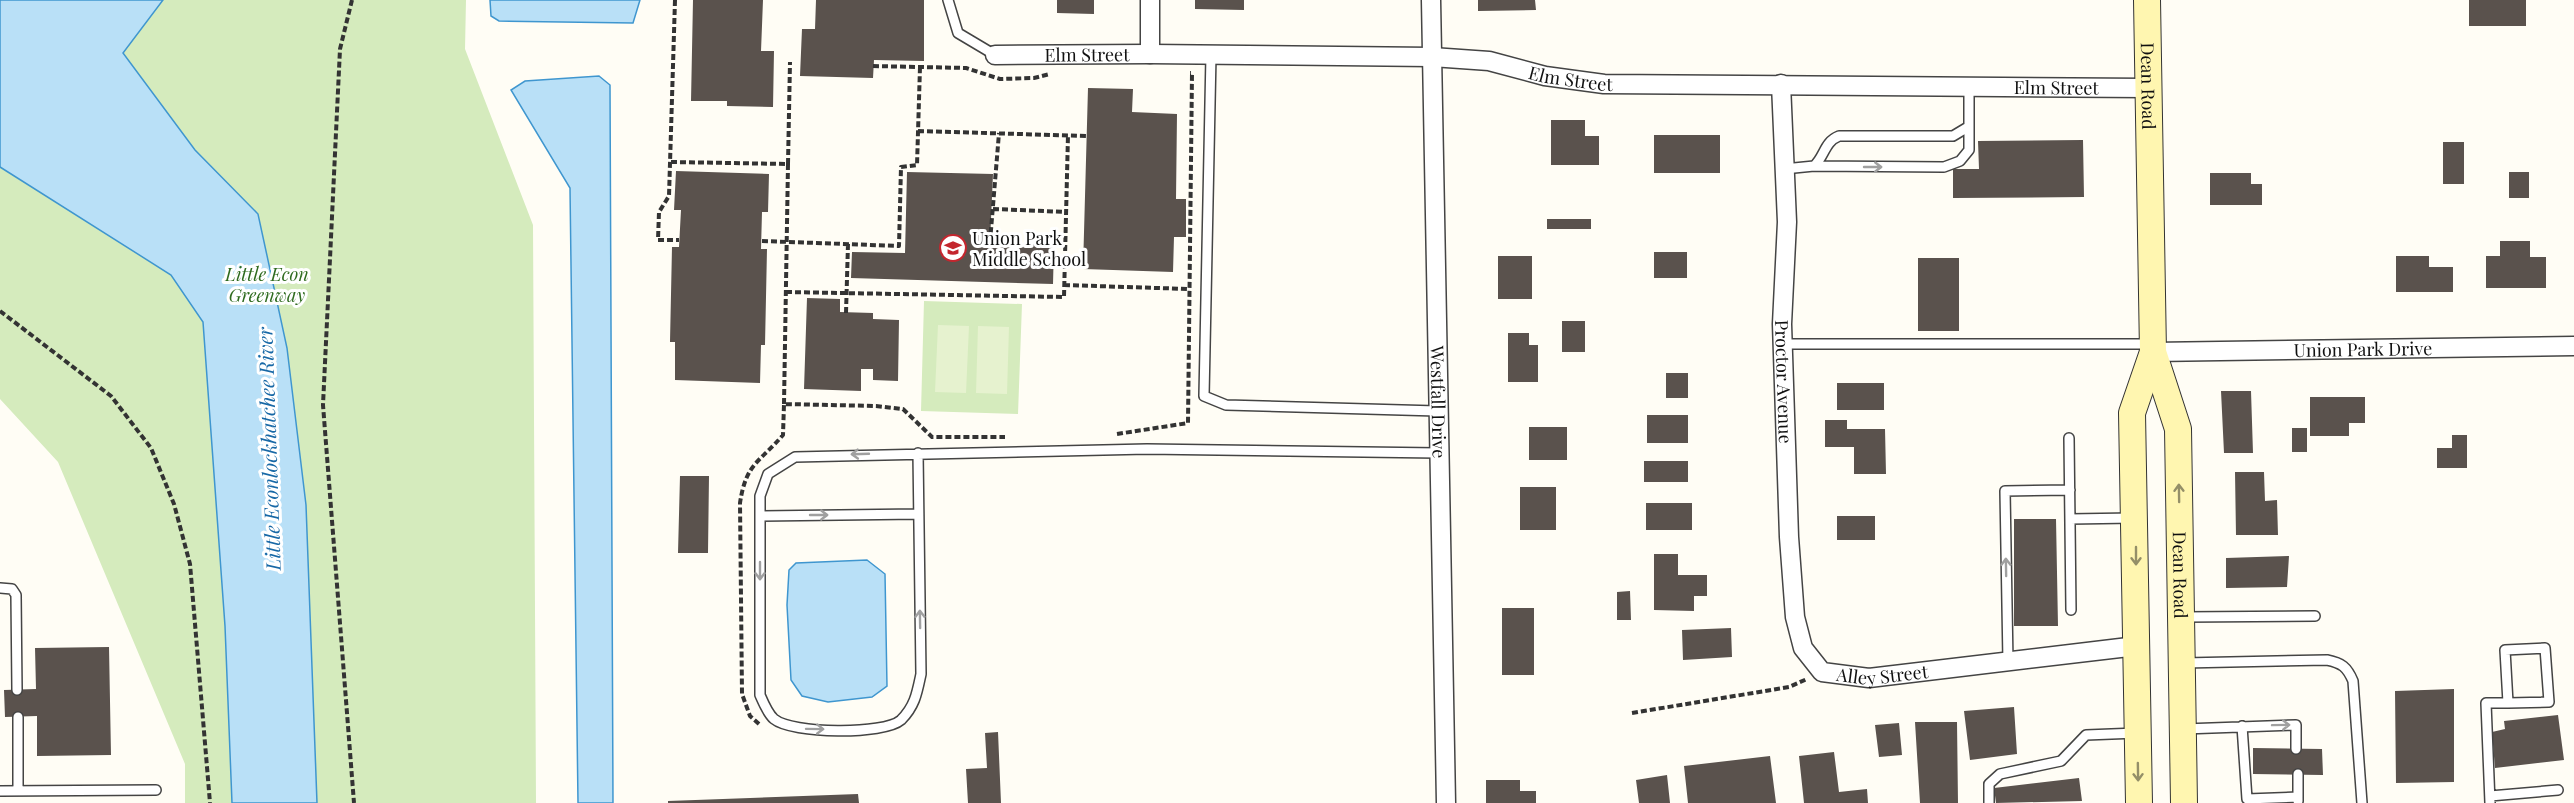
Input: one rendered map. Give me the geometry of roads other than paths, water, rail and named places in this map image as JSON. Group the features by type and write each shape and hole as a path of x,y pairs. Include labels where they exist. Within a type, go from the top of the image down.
{"main road":[{"name":"Dean Road","path":"2147,0 2153,348 2178,429 2184,803"},
{"name":"Dean Road","path":"2139,803 2136,518 2132,413 2153,348"}],"street":[{"path":"1150,0 1150,54"},
{"name":"Westfall Drive","path":"1431,0 1446,803"},
{"name":"Elm Street","path":"995,55 1432,57 1489,61 1545,76 1604,84 2148,88"},
{"name":"Proctor Avenue","path":"1781,84 1786,222 1782,344 1789,537 1795,617 1803,648 1821,672"},
{"name":"Union Park Drive","path":"2153,348 2574,346"},
{"name":"Alley Street","path":"1821,672 1869,678 2137,646"}],"lane":[{"path":"948,0 958,33 995,55"},
{"path":"1210,55 1204,396 1226,405 1437,411"},
{"path":"1784,170 1814,166 1944,167 1960,161 1969,150 1969,87"},
{"path":"1814,166 1820,160 1825,147 1832,139 1839,136 1953,136 1968,127"},
{"path":"1782,344 2153,348"},
{"path":"2069,438 2071,610"},
{"path":"918,453 921,674 915,704 899,722 873,730 797,728 773,719 760,695 760,496 768,474 795,457 918,453 1203,449 1438,453"},
{"path":"2008,662 2005,491 2070,490"},
{"path":"760,516 918,514"},
{"path":"2070,519 2136,518"},
{"path":"0,588 12,589 16,595 17,690"},
{"path":"2181,617 2316,616"},
{"path":"2508,703 2505,651 2545,648 2548,702 2486,704 2490,800 2558,790"},
{"path":"2182,663 2327,660 2341,663 2349,671 2354,681 2362,803"},
{"path":"18,717 18,791"},
{"path":"2183,729 2296,725 2296,749"},
{"path":"2242,726 2247,799 2298,800 2298,774"},
{"path":"1989,803 1989,784 2000,774 2061,760 2086,735 2138,732"},
{"path":"0,791 156,790"}],"water":[{"name":"Little Econlockhatchee River","path":"0,0 163,0 123,53 195,150 258,214 287,348 306,505 317,803 232,803 225,626 203,322 171,275 0,167"},
{"path":"490,0 640,0 633,23 499,21 491,16"},
{"path":"599,76 610,85 613,803 578,803 570,188 511,90 525,81"},
{"path":"867,560 885,574 887,686 872,697 828,702 802,696 791,680 787,605 789,570 796,563"}],"place":[{"name":"Union Park Middle School","path":"953,248"}],"park label":[{"name":"Little Econ Greenway","path":"267,284"}]}
